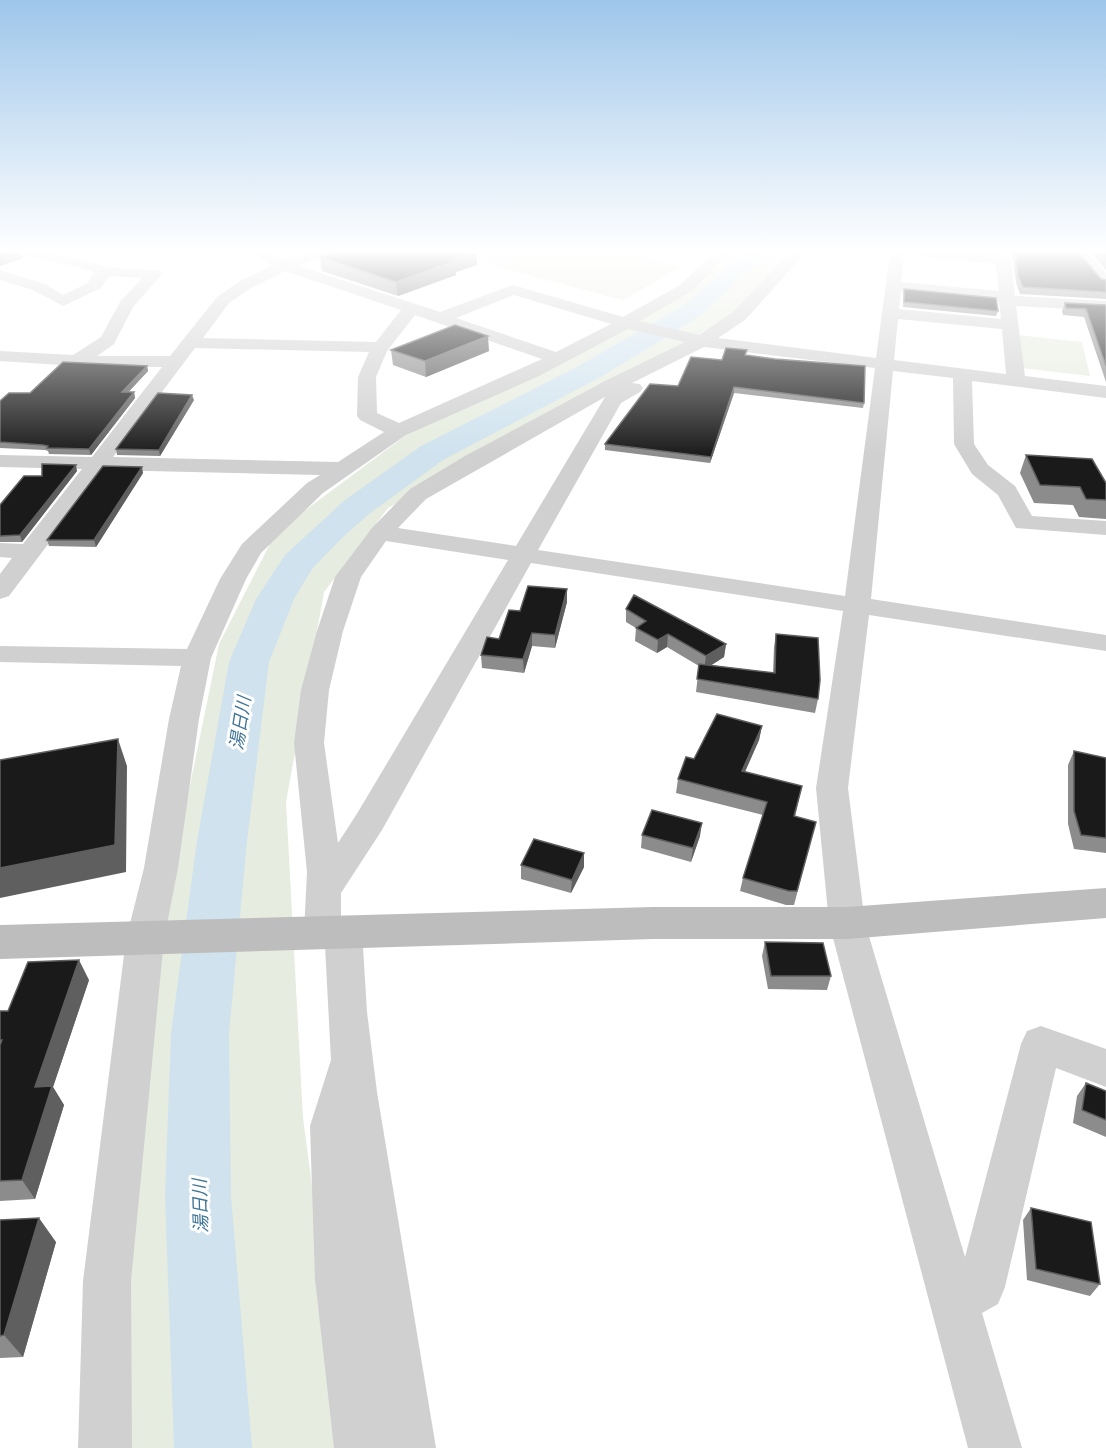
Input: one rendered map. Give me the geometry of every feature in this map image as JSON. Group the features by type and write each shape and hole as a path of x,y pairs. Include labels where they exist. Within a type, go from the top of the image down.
{"street":[{"path":"77,361 108,340 118,321"},
{"path":"0,591 207,321"},
{"path":"399,431 367,416 367,376 382,347 402,321"},
{"path":"447,321 556,358"},
{"path":"617,321 699,341 1106,392"},
{"path":"105,1448 107,1281 146,939 161,868 184,719 197,658 233,579 251,549 315,488 399,431 530,373 634,321"},
{"path":"409,1448 382,1286 343,981 328,932 324,872 309,743 315,690 330,631 348,577 380,533 418,494 473,461 612,385 699,341 730,321"},
{"path":"889,321 857,606 832,788 847,923 995,1448"},
{"path":"973,321 1010,324"},
{"path":"1010,321 1016,381"},
{"path":"324,890 370,821 613,399 702,349 699,341"},
{"path":"190,343 382,347"},
{"path":"0,356 77,361 176,362"},
{"path":"962,375 964,444 980,469 1007,491 1024,523 1106,528"},
{"path":"0,461 345,469"},
{"path":"380,533 1106,643"},
{"path":"0,550 31,552"},
{"path":"0,654 197,658"},
{"path":"0,942 652,922 847,923 1106,903"},
{"path":"954,1302 981,1287 1041,1044 1106,1068"},
{"path":"352,1058 332,1126 339,1279 361,1448"}],"shaded area":[{"path":"637,321 722,321 624,380 388,508 324,592 286,802 303,1118 347,1448 128,1448 121,1315 166,902 219,644 276,532 409,433"},
{"path":"1018,335 1082,342 1090,376 1022,368"}],"building":[{"path":"1090,321 1106,321 1106,366"},
{"path":"455,325 488,336 425,361 391,350"},
{"path":"726,348 747,350 745,355 775,359 865,366 864,403 734,387 711,457 605,444 650,384 678,386 691,357 722,360"},
{"path":"63,362 147,366 122,392 134,392 89,449 47,448 48,446 43,445 0,442 0,401 9,393 30,393"},
{"path":"158,393 192,395 159,450 116,449"},
{"path":"1026,455 1092,459 1106,483 1106,500 1086,499 1080,487 1040,485"},
{"path":"42,464 76,465 20,535 0,536 0,505 24,476 42,476"},
{"path":"103,466 142,467 94,540 47,540"},
{"path":"528,586 567,589 555,635 532,633 523,659 481,655 487,637 499,639 509,610 520,611"},
{"path":"634,595 726,644 706,656 668,634 658,640 636,628 646,621 626,609"},
{"path":"776,634 818,638 820,680 818,699 697,679 699,664 775,673"},
{"path":"717,714 762,726 742,771 802,786 794,816 816,822 797,891 789,891 743,878 767,802 678,779 686,757 694,759"},
{"path":"118,739 115,845 0,868 0,760"},
{"path":"1074,751 1106,758 1106,838 1081,835 1074,811"},
{"path":"652,810 702,823 693,848 642,835"},
{"path":"534,839 584,853 572,880 521,865"},
{"path":"765,942 823,943 831,976 771,976"},
{"path":"79,960 35,1087 52,1086 22,1180 0,1181 0,1045 2,1040 0,1040 0,1011 8,1011 28,962"},
{"path":"1086,1083 1106,1091 1106,1120 1082,1110"},
{"path":"1031,1208 1091,1222 1100,1284 1036,1269"},
{"path":"39,1218 4,1335 0,1336 0,1220"}],"waterway":[{"name":"湯日川","path":"213,1448 198,1196 200,1033 222,841 249,662 275,599 298,563 357,507 432,453 587,373 676,321"}]}
